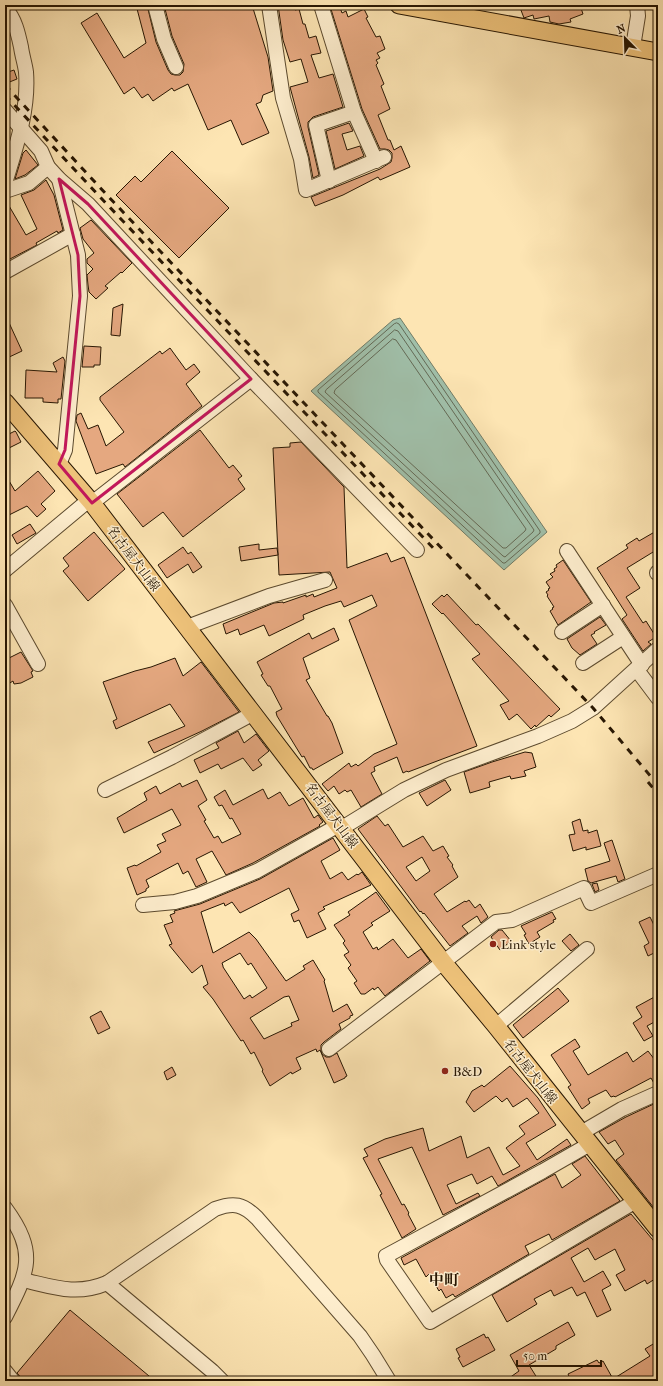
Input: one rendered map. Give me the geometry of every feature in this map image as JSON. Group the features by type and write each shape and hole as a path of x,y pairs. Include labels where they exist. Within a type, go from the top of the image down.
{"main road":[{"path":"399,5 658,52"},
{"name":"名古屋犬山線","path":"5,402 90,501 254,713 443,962 658,1229"}],"street":[{"path":"155,5 164,39 176,67"},
{"path":"269,5 283,98 301,159 306,190 380,159 354,112 321,5"},
{"path":"633,47 638,16 637,5"},
{"path":"5,8 11,15 26,71 25,98 21,128 5,183"},
{"path":"5,110 41,151 48,167 59,179 88,204 251,379 417,550"},
{"path":"329,181 316,125 354,112"},
{"path":"5,191 29,183 48,167"},
{"path":"59,179 78,255 80,296 65,450 59,464"},
{"path":"5,272 73,234"},
{"path":"5,570 90,501 251,379"},
{"path":"567,551 623,636 639,667 658,698"},
{"path":"187,628 269,596 325,580"},
{"path":"5,605 38,664"},
{"path":"562,632 602,605"},
{"path":"583,663 623,636"},
{"path":"144,905 175,902 197,896 257,871 432,776 538,736 572,721 593,708 658,649"},
{"path":"105,790 172,757 254,713"},
{"path":"329,1049 496,922 512,920 583,882 591,903 658,874"},
{"path":"496,1026 587,949"},
{"path":"636,1201 430,1322 387,1260 386,1256 543,1171 622,1109 658,1093"},
{"path":"23,1280 65,1290 88,1290 107,1283 215,1209 224,1205 233,1204 242,1206 257,1218 360,1336 389,1381"},
{"path":"5,1208 14,1220 23,1238 26,1258 23,1280 5,1318"},
{"path":"107,1283 222,1381"},
{"path":"5,1371 13,1381"}],"highlighted area":[{"path":"59,179 88,204 251,379 92,503 59,464 65,450 80,296 78,255"}],"water":[{"path":"400,318 547,532 504,570 311,391 393,320"}],"building":[{"path":"136,5 147,5 156,42 168,70 171,74 180,75 183,72 184,64 172,36 164,5 252,5 268,57 273,91 263,95 261,102 256,104 269,133 242,145 231,120 208,130 188,84 174,91 172,88 153,101 148,94 142,98 134,87 124,94 81,23 97,13 124,58 146,43"},
{"path":"278,5 295,5 295,10 299,9 309,38 316,36 321,53 311,55 319,78 333,74 343,107 313,117 308,122 319,175 313,178 309,157 290,87 308,82 301,59 290,62 283,40"},
{"path":"339,5 342,13 346,11 348,17 364,9 368,17 366,18 376,37 380,36 385,49 377,53 380,58 376,60 378,63 376,65 384,84 381,86 390,109 378,115 388,140 390,140 394,150 401,146 410,167 380,180 378,177 343,195 315,206 311,197 380,169 391,162 392,158 392,153 389,150 380,149 362,109 330,6"},
{"path":"519,5 580,5 583,14 570,19 571,22 559,24 550,22 549,16 534,19 533,15 524,18"},
{"path":"14,70 17,79 7,83 5,73"},
{"path":"349,123 353,131 342,134 347,150 360,146 364,156 335,169 326,131"},
{"path":"26,150 38,165 25,175 15,179 23,153"},
{"path":"172,151 229,208 179,258 116,195 135,176 141,182"},
{"path":"46,180 54,195 63,230 58,233 57,231 36,243 37,245 8,260 5,254 5,199 26,235 37,229 21,195 34,190"},
{"path":"91,220 132,263 105,286 108,288 96,299 89,292 87,275 93,269 87,263 87,259 94,253 83,239 80,228"},
{"path":"123,304 120,336 111,335 113,308"},
{"path":"5,314 22,351 5,359"},
{"path":"84,346 101,347 100,365 94,365 94,367 82,367"},
{"path":"170,348 186,370 194,364 200,372 186,384 202,406 125,467 123,464 96,474 76,421 77,415 81,413 88,429 98,425 106,446 124,432 100,400 100,397 160,351 162,354"},
{"path":"63,357 65,361 61,399 58,399 58,403 43,402 43,398 25,398 26,370 57,372 53,363"},
{"path":"200,430 229,468 233,465 242,476 238,479 245,489 183,537 163,512 143,527 117,494"},
{"path":"15,431 21,442 5,450 5,436"},
{"path":"301,442 344,487 347,568 387,553 391,562 404,557 477,746 408,772 403,773 397,757 374,767 375,771 371,773 382,794 361,807 351,790 347,792 345,790 339,794 334,786 328,791 322,784 349,763 351,767 356,764 358,766 374,754 397,744 349,620 377,606 372,595 344,607 341,601 325,606 303,615 304,619 269,636 264,625 240,635 238,629 226,634 223,624 274,603 283,603 306,595 306,597 313,594 314,597 337,588 330,572 279,575 273,448 290,447 290,443"},
{"path":"38,471 55,491 41,504 46,509 37,517 27,506 5,517 5,474 15,491"},
{"path":"30,524 36,533 17,544 12,535"},
{"path":"658,530 658,549 627,568 640,588 626,597 643,623 646,621 656,637 648,642 651,644 643,651 622,619 627,615 597,568 628,548 626,545 637,538 639,541"},
{"path":"94,532 125,569 88,601 63,571 69,566 63,558"},
{"path":"259,544 259,550 277,548 278,555 241,561 239,547"},
{"path":"183,547 188,554 191,552 202,567 193,573 188,564 167,578 158,565"},
{"path":"563,560 591,602 558,625 550,611 554,607 547,596 548,595 546,592 550,588 546,582 553,577 550,574 555,571 554,569 557,567 556,565"},
{"path":"447,594 560,709 551,717 549,715 536,727 535,725 531,729 517,714 509,720 500,705 509,701 472,659 480,654 443,613 442,614 432,604 442,595 444,597"},
{"path":"600,617 606,625 591,635 597,644 580,655 572,648 567,639"},
{"path":"334,628 339,640 303,658 310,678 306,680 332,723 343,753 313,770 310,768 304,756 302,757 277,716 276,712 282,709 270,686 268,686 261,675 263,674 257,662 309,633 312,639"},
{"path":"21,652 33,671 31,672 33,677 21,683 14,684 13,681 5,686 5,660"},
{"path":"175,658 183,676 201,662 239,712 154,753 148,742 185,726 170,704 116,729 113,721 117,719 103,682"},
{"path":"238,731 244,743 256,734 269,751 258,760 262,765 253,771 243,758 221,769 218,764 200,773 194,760 219,748 216,743"},
{"path":"525,752 532,753 536,767 524,771 526,776 511,779 510,776 489,782 490,787 470,793 464,772"},
{"path":"197,780 207,800 198,806 206,820 204,821 214,838 218,836 222,843 241,834 232,818 230,819 222,805 219,806 214,797 225,790 233,805 263,789 268,799 280,792 289,806 303,798 314,818 318,815 323,822 319,825 320,826 253,863 226,875 212,851 196,859 207,882 196,887 188,871 183,874 178,863 146,880 149,887 146,891 137,895 127,868 136,866 161,852 157,845 166,841 162,834 181,825 172,809 124,833 117,818 147,800 144,793 156,786 160,794 180,783 182,787"},
{"path":"445,780 451,790 427,806 419,793"},
{"path":"377,816 385,826 388,824 403,847 423,836 433,851 443,846 458,877 434,894 447,912 469,900 475,908 480,904 488,917 481,923 477,916 462,926 468,933 450,946 424,913 423,914 421,911 420,912 358,829","holes":["422,857 430,871 416,881 406,867"]},
{"path":"580,819 583,831 588,830 588,833 597,830 601,846 586,850 586,847 573,851 569,835 575,834 572,822"},
{"path":"333,838 340,850 321,861 330,879 342,872 348,880 362,872 371,885 323,907 325,909 318,913 326,929 307,938 299,920 294,922 291,914 299,910 289,888 240,913 232,902 225,906 224,903 201,912 213,953 249,932 256,939 286,981 305,969 303,966 313,960 325,980 324,981 333,1012 347,1004 353,1015 339,1024 341,1029 321,1045 322,1054 326,1057 330,1057 337,1053 347,1076 334,1083 320,1050 317,1052 316,1049 296,1058 301,1069 292,1074 291,1072 270,1086 254,1052 251,1054 243,1040 241,1041 213,999 203,987 208,984 202,965 192,973 169,945 172,944 164,925 173,922 170,915 175,913 174,911 200,904 260,879","holes":["240,953 248,965 251,963 267,988 252,998 250,995 244,999 223,967 222,963","289,996 299,1020 291,1023 292,1026 264,1039 250,1018 284,997"]},
{"path":"612,840 625,879 618,882 616,876 591,883 588,881 585,869 610,861 604,843"},
{"path":"597,883 599,890 595,892 592,884"},
{"path":"376,892 390,911 371,923 373,925 363,932 373,949 377,947 378,950 393,939 408,958 421,949 430,961 385,996 378,987 374,990 373,988 365,994 361,994 354,983 357,981 348,968 351,965 344,955 349,952 343,943 345,941 334,925 350,915 348,912"},
{"path":"552,912 556,919 553,920 554,922 537,932 540,937 529,944 524,935 526,934 521,926"},
{"path":"650,917 654,925 658,923 658,963 654,953 648,956 644,946 649,943 639,922"},
{"path":"499,930 502,930 511,941 500,950 491,937"},
{"path":"570,934 579,945 571,951 562,941"},
{"path":"558,988 569,1001 523,1038 513,1025"},
{"path":"658,995 658,1020 647,1026 653,1036 644,1041 633,1023 642,1017 636,1007"},
{"path":"101,1011 110,1028 98,1034 90,1017"},
{"path":"575,1039 580,1047 573,1051 588,1075 627,1052 633,1062 648,1051 658,1064 658,1085 655,1085 651,1078 615,1097 611,1097 606,1090 588,1099 590,1103 582,1109 568,1087 571,1085 551,1055"},
{"path":"510,1066 538,1098 556,1125 526,1143 537,1160 567,1139 571,1145 498,1186 492,1176 477,1184 472,1174 447,1185 456,1204 478,1193 480,1196 443,1215 412,1147 378,1159 402,1205 404,1204 409,1213 408,1214 416,1229 402,1238 380,1195 382,1194 363,1158 368,1156 364,1149 385,1139 423,1128 429,1151 461,1136 467,1158 489,1147 503,1175 520,1166 506,1148 525,1134 519,1126 539,1113 527,1098 513,1107 507,1098 502,1102 496,1096 474,1112 466,1102 472,1091 482,1085 484,1087"},
{"path":"172,1067 176,1075 167,1080 164,1072"},
{"path":"658,1102 658,1213 616,1160 624,1154 615,1140 608,1144 599,1132"},
{"path":"585,1156 620,1201 552,1240 549,1234 525,1246 529,1254 455,1297 453,1294 446,1298 441,1289 439,1291 429,1274 426,1277 416,1259 404,1265 401,1258 555,1174 562,1188 581,1175 572,1164"},
{"path":"631,1214 658,1246 658,1277 647,1284 645,1280 625,1291 616,1275 625,1270 615,1249 595,1260 588,1248 571,1258 584,1282 603,1271 611,1285 602,1290 611,1310 597,1317 585,1292 577,1296 572,1287 554,1296 551,1290 534,1299 537,1304 507,1322 492,1295"},
{"path":"70,1310 155,1381 24,1381 17,1373"},
{"path":"568,1322 575,1335 556,1346 556,1349 529,1365 539,1381 505,1381 519,1371 510,1355"},
{"path":"484,1334 486,1338 488,1337 495,1350 463,1367 458,1358 460,1357 456,1349"},
{"path":"658,1341 658,1378 653,1381 604,1381 602,1377 594,1381 571,1381 568,1374 597,1360 599,1363 603,1361 613,1379 650,1356 645,1349"}],"railway":[{"path":"5,85 106,194 593,708 658,785"},
{"path":"5,95 437,552"},
{"path":"648,782 658,794"}],"place":[{"name":"Link style","path":"493,944"},
{"name":"B&D","path":"445,1071"}],"district":[{"name":"中町","path":"444,1280"}]}
